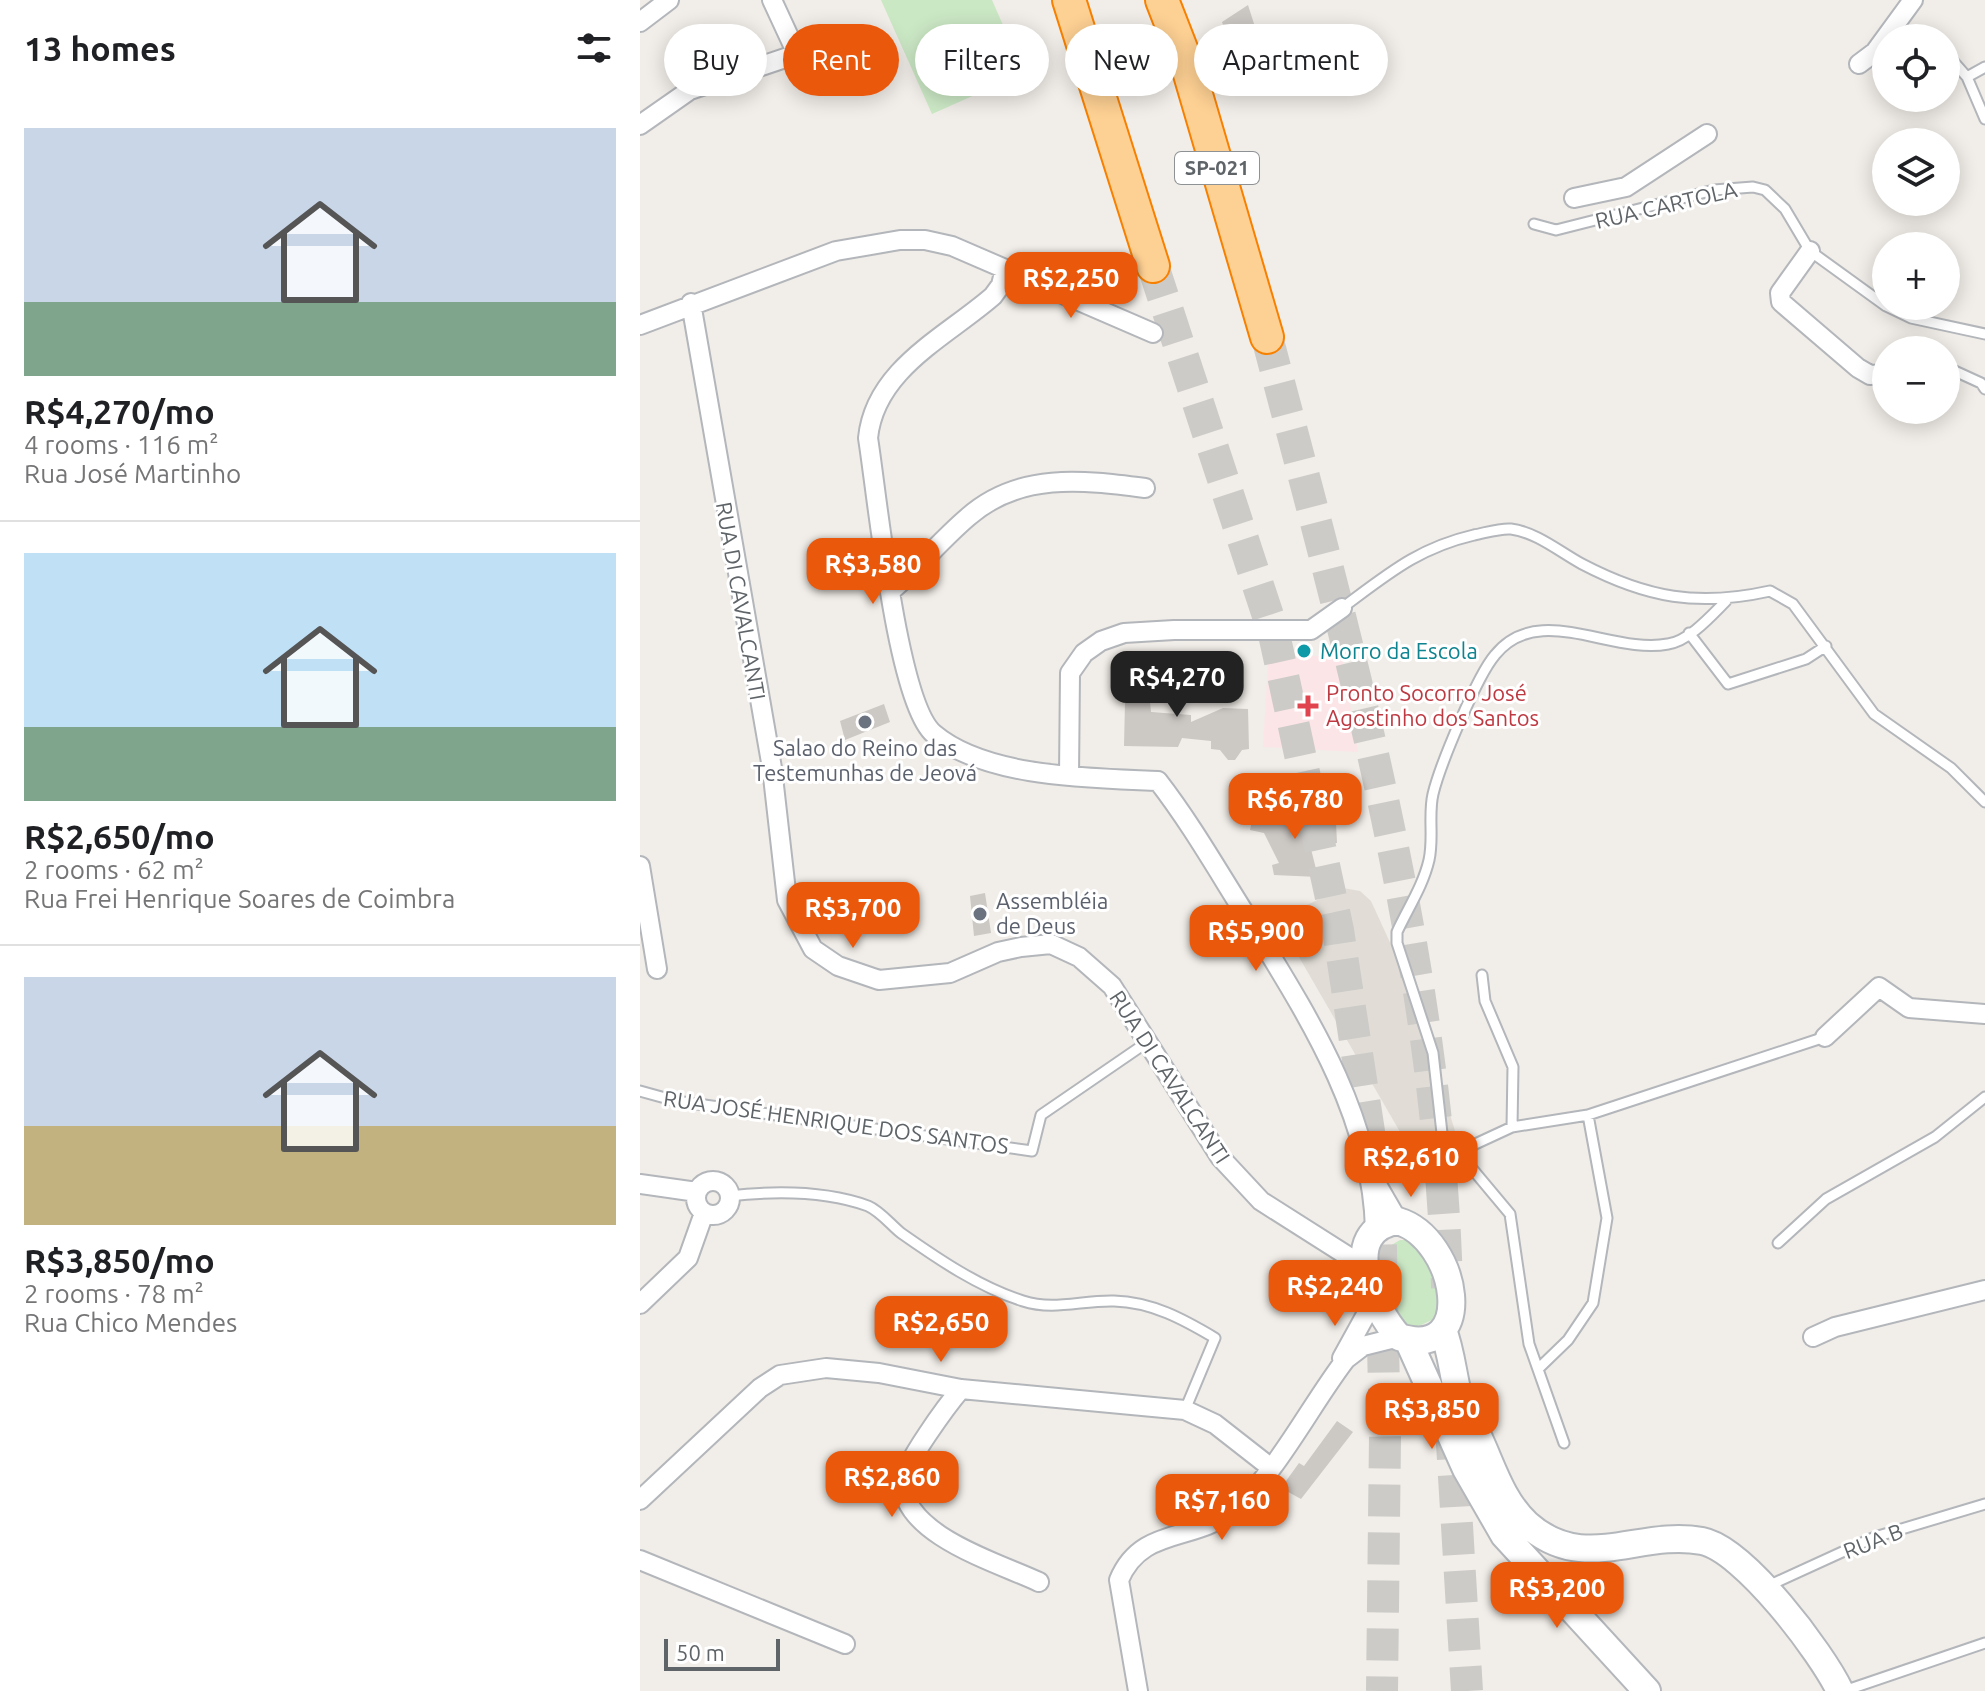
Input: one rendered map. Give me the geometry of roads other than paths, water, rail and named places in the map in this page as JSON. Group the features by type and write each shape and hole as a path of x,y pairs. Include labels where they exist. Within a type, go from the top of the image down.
{"highway":[{"path":"1069,0 1153,266"},
{"name":"SP-021","path":"1162,0 1187,64 1267,337"}],"street":[{"path":"640,22 669,0"},
{"path":"772,0 783,24"},
{"path":"1859,64 1875,52 1913,0"},
{"path":"640,125 690,90 783,59"},
{"path":"1574,198 1626,187 1707,134"},
{"path":"640,325 691,303 836,251 888,241 925,240 952,246 1153,333"},
{"path":"1810,251 1780,293 1781,302 1858,368 1872,375"},
{"path":"1005,269 1001,285 993,296 895,374 870,415 868,438 892,590 910,690 917,711 931,732 975,759 1069,776 1158,781 1190,825 1313,1025 1335,1069 1367,1164 1390,1201 1387,1225"},
{"name":"RUA DI CAVALCANTI","path":"691,303 772,768 787,900 799,928 813,949 838,966 879,980 950,973 998,952 1051,944 1079,957 1112,986 1220,1157 1261,1201 1365,1267"},
{"path":"892,590 968,517 993,499 1017,488 1049,481 1082,480 1145,488"},
{"path":"1069,776 1070,673 1084,653 1101,641 1124,633 1174,630 1311,630 1342,608"},
{"path":"640,866 657,969"},
{"path":"1825,1037 1879,987 1909,1008 1985,1014"},
{"path":"1367,1164 1410,1160 1444,1151"},
{"path":"713,1181 722,1184 729,1196 727,1208 721,1213 704,1213 698,1207 697,1192 704,1183 713,1181"},
{"path":"640,1184 697,1192"},
{"path":"640,1304 688,1258 704,1213"},
{"path":"1334,1375 1363,1346 1404,1339 1431,1338 1443,1330 1453,1311 1443,1262 1427,1237 1387,1225 1368,1237 1365,1267 1374,1300 1404,1339 1466,1469 1504,1535 1647,1691"},
{"path":"1813,1337 1835,1327 1985,1290"},
{"path":"1138,1691 1119,1580 1126,1564 1139,1551 1157,1541 1215,1522 1233,1511 1270,1467 1334,1375 1374,1300"},
{"path":"1443,1330 1461,1405 1503,1493 1528,1525 1564,1547 1590,1550 1677,1540 1703,1541 1723,1548 1765,1588 1828,1664 1842,1691"},
{"path":"640,1500 760,1388 780,1375 826,1368 879,1373 961,1389 1185,1410 1215,1424 1270,1467"},
{"path":"961,1389 942,1412 907,1469 903,1480 905,1497 914,1515 934,1533 1039,1582"},
{"path":"640,1560 845,1644"}],"lane":[{"path":"1967,77 1985,67"},
{"path":"1960,69 1967,77 1985,119"},
{"name":"RUA CARTOLA","path":"1534,224 1556,230 1714,190 1753,187 1765,190 1785,209 1810,251 1896,312 1985,334"},
{"path":"1960,373 1981,383 1985,389"},
{"path":"1342,608 1412,557 1439,543 1510,529 1532,535 1584,565 1637,589 1690,599 1726,601 1770,591 1783,596 1826,646 1874,714 1951,768 1985,802"},
{"path":"1444,1151 1433,1053 1397,943 1397,932 1427,867 1433,838 1433,793 1449,750 1494,656 1514,636 1565,629 1624,644 1669,644 1689,633 1726,601"},
{"path":"1689,633 1728,684 1806,659 1826,646"},
{"path":"1482,975 1485,1001 1513,1067 1512,1127"},
{"path":"1444,1151 1471,1146 1512,1127 1588,1115 1825,1037"},
{"name":"RUA JOSÉ HENRIQUE DOS SANTOS","path":"640,1091 676,1101 1032,1151 1041,1115 1146,1043"},
{"path":"1778,1243 1826,1199 1935,1137 1985,1097"},
{"path":"1538,1369 1568,1340 1593,1303 1607,1218 1588,1115"},
{"path":"1444,1151 1464,1159 1510,1214 1529,1344 1564,1443"},
{"path":"729,1196 761,1192 807,1195 871,1207 948,1263 999,1292 1026,1302 1050,1306 1113,1300 1174,1313 1215,1338 1185,1410"},
{"name":"RUA B","path":"1765,1588 1875,1537 1985,1504"},
{"path":"1842,1691 1985,1643"}],"tunnel":[{"path":"1153,266 1274,634 1338,930 1380,1203 1385,1437 1382,1691"},
{"path":"1267,337 1358,689 1408,927 1427,1047 1440,1167 1447,1288"},
{"path":"1451,1427 1467,1691"}],"place":[{"name":"Morro da Escola","path":"1304,651"},
{"name":"Pronto Socorro José Agostinho dos Santos","path":"1308,706"},
{"name":"Salao do Reino das Testemunhas de Jeová","path":"865,722"},
{"name":"Assembléia de Deus","path":"980,914"}]}
